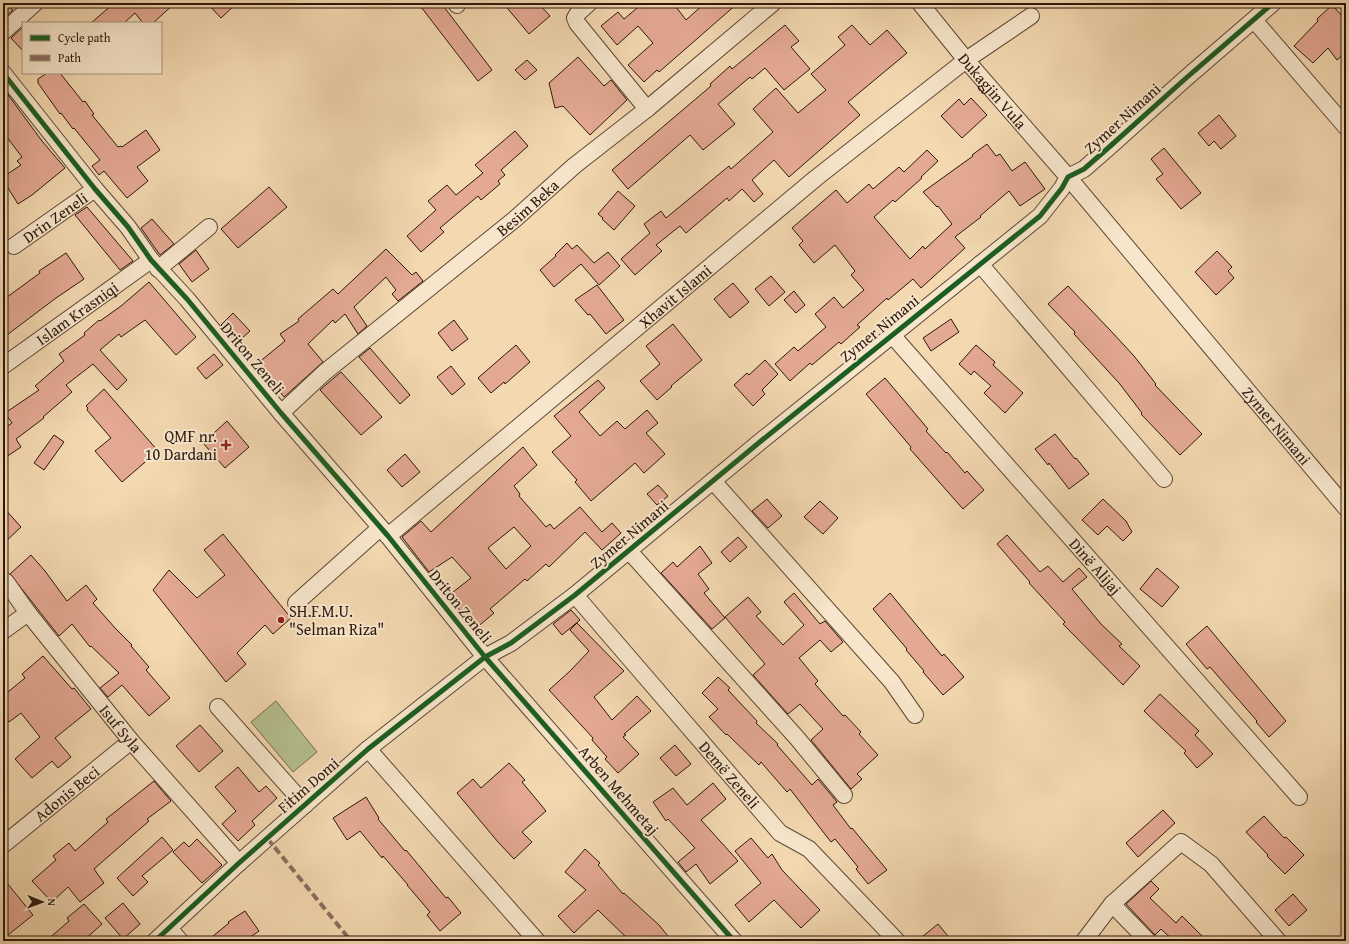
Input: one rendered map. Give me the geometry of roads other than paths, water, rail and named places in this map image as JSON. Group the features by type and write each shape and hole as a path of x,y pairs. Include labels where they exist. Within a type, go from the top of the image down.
{"street":[{"path":"3,32 35,3"},
{"path":"589,3 578,13 575,18 577,23 647,109"},
{"name":"Besim Beka","path":"281,413 325,372 515,219 574,166 647,109 773,3"},
{"name":"Dukagjin Vula","path":"920,3 966,60 1068,177"},
{"name":"Zymer Nimani","path":"485,657 511,643 575,595 892,335 1040,216 1062,188 1068,177 1084,169 1273,3"},
{"name":"Xhavit Islami","path":"296,603 816,178 966,60 1031,16"},
{"path":"1254,20 1346,127"},
{"name":"Driton Zeneli","path":"3,73 95,189 128,227 155,265 187,299 281,413 384,532 485,657"},
{"name":"Zymer Nimani","path":"1068,177 1346,508"},
{"name":"Drin Zeneli","path":"14,246 95,189"},
{"path":"155,265 209,227"},
{"path":"980,264 1164,480"},
{"name":"Islam Krasniqi","path":"3,366 155,265"},
{"name":"Dinë Alijaj","path":"892,335 1299,797"},
{"path":"713,481 892,682 915,715"},
{"name":"Zymer Nimani","path":"629,551 797,738 844,795"},
{"name":"Isuf Syla","path":"3,580 131,741 239,863"},
{"name":"Demë Zeneli","path":"575,595 780,833 809,849 897,941"},
{"path":"3,631 28,613"},
{"name":"Fitim Domi","path":"156,941 239,863 368,749 485,657"},
{"name":"Arben Mehmetaj","path":"485,657 734,941"},
{"path":"218,707 305,805"},
{"name":"Adonis Beci","path":"3,845 131,741"},
{"path":"368,749 536,940"},
{"path":"1084,941 1112,904 1181,842 1211,864 1278,941"},
{"path":"1112,904 1148,941"},
{"path":"169,928 180,941"}],"place":[{"name":"QMF nr. 10 Dardani","path":"226,445"},
{"name":"SH.F.M.U. \"Selman Riza\"","path":"281,620"}]}
